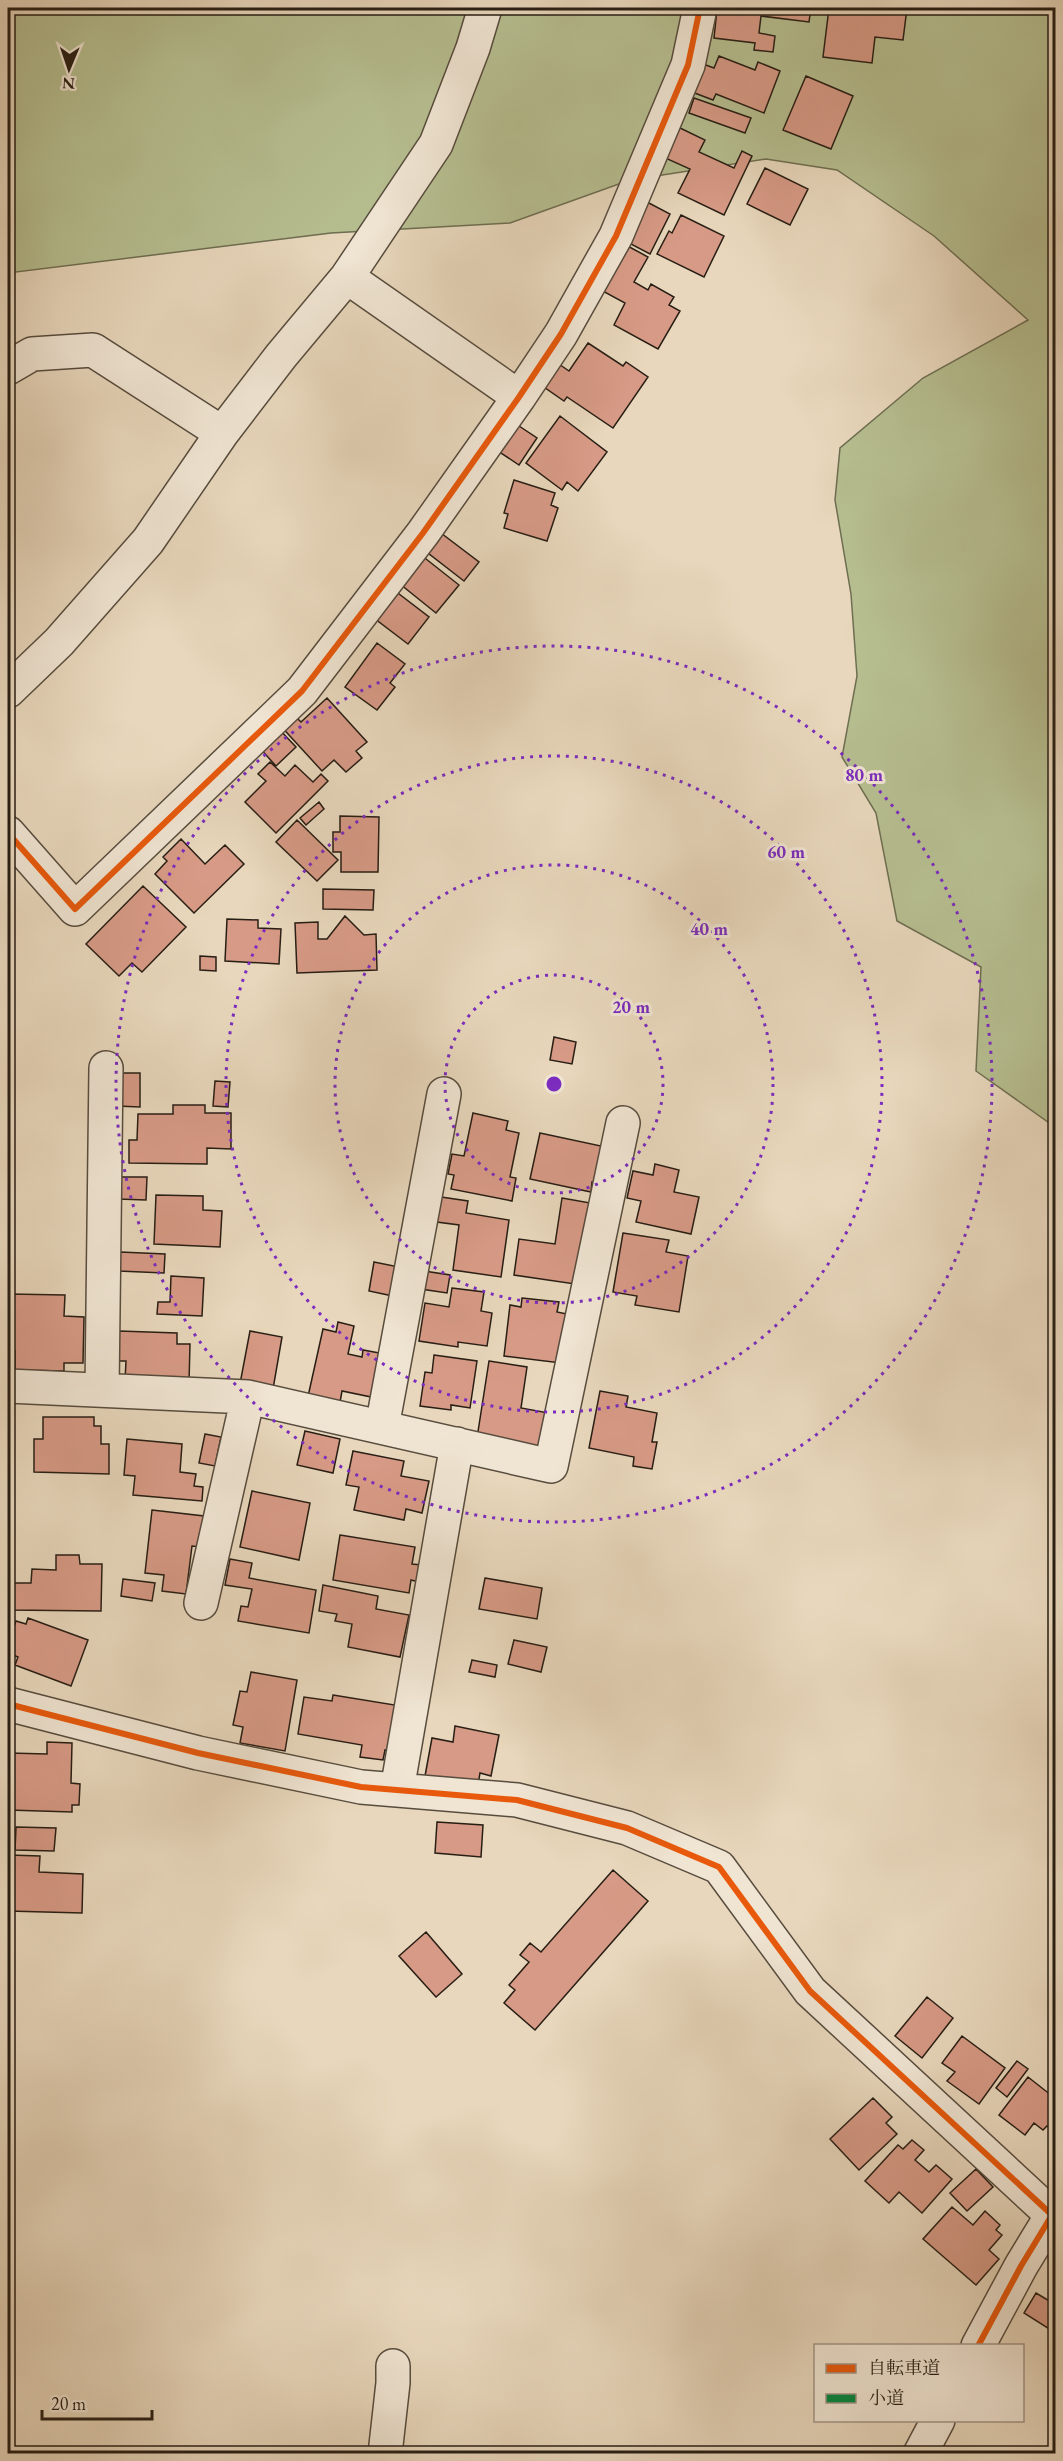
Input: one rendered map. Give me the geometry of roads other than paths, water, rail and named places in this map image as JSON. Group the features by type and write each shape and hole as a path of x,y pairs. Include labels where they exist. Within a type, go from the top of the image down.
{"street":[{"path":"8,692 59,642 148,541 222,433 281,356 347,277 436,144 485,8"},
{"path":"8,833 75,909 302,691 423,533 561,334 616,236 688,65 700,8"},
{"path":"347,277 519,397"},
{"path":"8,368 32,354 93,350 222,433"},
{"path":"102,1390 106,1068"},
{"path":"382,1427 444,1094"},
{"path":"8,1386 248,1397 551,1466 623,1123"},
{"path":"201,1603 248,1397"},
{"path":"397,1791 457,1444"},
{"path":"8,1704 198,1753 361,1787 517,1800 627,1828 719,1867 810,1991 1052,2215 1021,2265 979,2344"},
{"path":"385,2454 393,2366"},
{"path":"920,2454 937,2422"}]}
